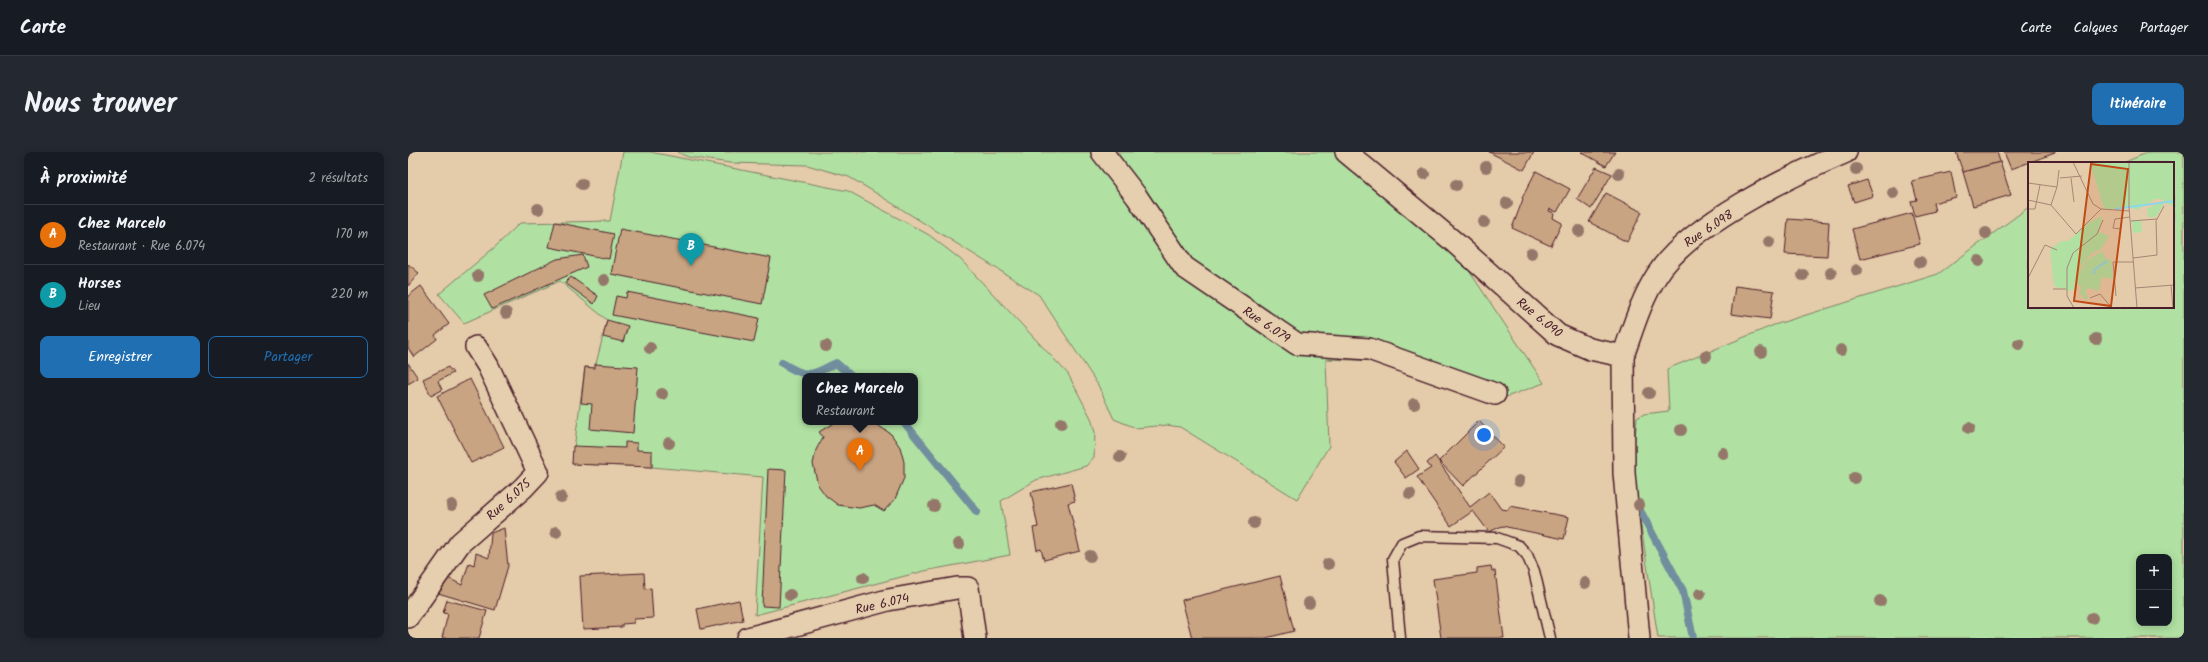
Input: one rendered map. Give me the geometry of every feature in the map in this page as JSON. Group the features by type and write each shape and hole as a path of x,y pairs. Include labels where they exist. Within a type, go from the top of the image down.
{"street":[{"name":"Rue 6.079","path":"1102,152 1137,197 1184,268 1297,344 1369,349 1496,394"},
{"name":"Rue 6.090","path":"1346,152 1453,241 1558,335 1590,349 1623,356"},
{"name":"Rue 6.098","path":"1623,356 1642,302 1657,274 1677,249 1722,217 1817,164 1846,152"},
{"name":"Rue 6.075","path":"408,617 460,543 523,488 538,472 488,366 476,347"},
{"path":"1623,356 1624,473 1639,638"},
{"name":"Rue 6.074","path":"748,638 888,600 957,588 968,588 976,638"}],"lane":[{"path":"1400,638 1393,559 1402,543 1419,536 1497,538 1519,546 1527,555 1534,571 1550,638"}],"green space":[{"path":"623,152 650,152 848,191 929,235 960,259 1068,374 1091,418 1095,433 1094,457 1086,466 1036,480 1001,501 1010,555 924,571 755,615 763,477 652,467 572,464 585,367 595,368 607,320 560,281 464,323 439,294 495,247 520,223 610,221"},
{"path":"677,152 1350,152 1447,238 1544,383 1506,397 1407,362 1326,359 1329,446 1297,499 1180,427 1167,425 1136,428 1114,419 1098,385 1039,295 849,177 807,165 730,163 688,157"},
{"path":"2149,152 2184,152 2184,638 1658,638 1632,466 1637,418 1644,414 1669,411 1667,369 1774,325 1938,274 2028,208 2028,308 2174,308 2174,162 2125,162"}],"building":[{"path":"1489,152 1534,152 1524,170"},
{"path":"1581,152 1615,152 1606,166"},
{"path":"1956,152 1997,152 2000,162 1963,172"},
{"path":"2004,152 2055,152 2055,153 2011,169"},
{"path":"2000,162 2011,195 1973,206 1963,172"},
{"path":"1596,167 1612,174 1591,209 1577,199"},
{"path":"1536,171 1570,189 1557,212 1550,209 1549,211 1554,213 1553,218 1562,223 1551,246 1512,228 1523,199 1522,198"},
{"path":"1951,172 1956,197 1933,203 1935,211 1915,216 1911,201 1917,200 1912,181"},
{"path":"1867,180 1873,196 1854,202 1848,186"},
{"path":"1606,193 1642,212 1627,242 1589,222"},
{"path":"1912,213 1920,244 1860,259 1852,229"},
{"path":"1788,219 1829,222 1827,256 1785,254"},
{"path":"555,222 614,234 609,259 549,247"},
{"path":"620,229 771,258 762,304 611,274"},
{"path":"583,255 587,267 492,309 484,295 557,259"},
{"path":"408,264 419,273 408,286"},
{"path":"571,277 598,296 594,304 565,283"},
{"path":"421,286 449,324 435,335 437,339 414,357 408,348 408,296"},
{"path":"1735,286 1774,291 1770,319 1731,314"},
{"path":"627,292 759,318 754,342 612,315 616,296 626,298"},
{"path":"607,320 628,326 623,342 603,337"},
{"path":"408,363 418,378 408,384"},
{"path":"595,364 638,367 633,433 590,429 592,404 581,403 585,367 595,368"},
{"path":"448,367 453,373 438,381 442,390 431,396 423,379"},
{"path":"470,379 504,447 471,463 437,396"},
{"path":"1479,421 1504,447 1463,486 1439,461"},
{"path":"830,425 878,425 891,434 900,447 904,462 904,478 895,499 884,511 874,505 859,508 838,505 826,496 818,485 813,464 816,450 823,437 819,432"},
{"path":"625,442 637,443 637,450 652,451 652,467 572,464 573,446 625,448"},
{"path":"1407,451 1419,469 1406,478 1394,462"},
{"path":"1435,456 1470,507 1489,492 1501,509 1508,510 1510,506 1569,517 1564,539 1502,526 1489,532 1473,511 1451,526 1417,477 1431,468 1427,463"},
{"path":"768,469 786,470 779,607 762,606"},
{"path":"1071,483 1075,501 1068,503 1080,551 1044,560 1041,549 1037,550 1033,528 1038,527 1031,492"},
{"path":"504,528 508,566 495,610 438,593 446,577 462,585 469,563 474,565 476,553 489,558 491,533"},
{"path":"1491,566 1492,571 1495,571 1504,638 1441,638 1433,579 1477,573 1477,568"},
{"path":"644,573 645,589 651,588 653,618 634,619 634,623 622,624 622,627 583,629 580,576"},
{"path":"1280,576 1294,631 1266,638 1192,638 1182,600"},
{"path":"447,600 487,611 479,638 442,638 448,614 443,613"},
{"path":"739,600 743,620 701,629 697,609"}],"waterway":[{"path":"782,363 798,372 804,373"},
{"path":"814,373 836,363 848,373"},
{"path":"906,425 977,512"},
{"path":"1637,505 1683,591 1693,638"}],"place":[{"name":"Horses","path":"691,266"},
{"name":"Chez Marcelo","path":"860,471"}]}
